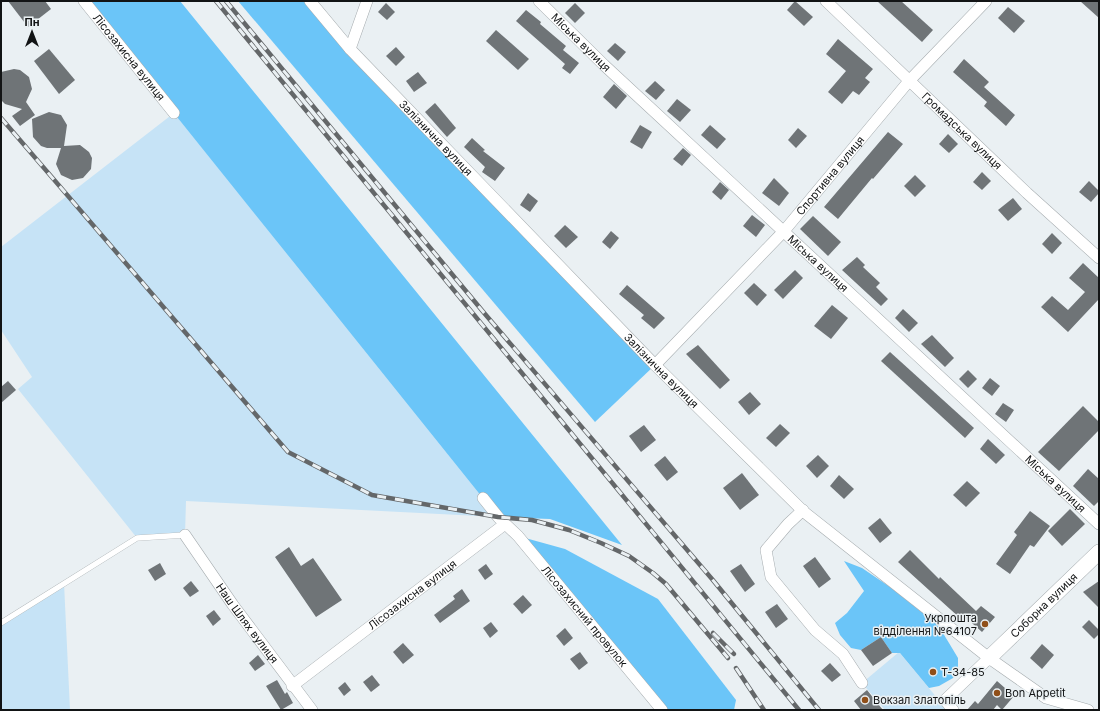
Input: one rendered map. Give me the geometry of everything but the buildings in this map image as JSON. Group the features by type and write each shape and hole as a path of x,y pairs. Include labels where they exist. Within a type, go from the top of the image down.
{"street":[{"name":"Лісозахисна вулиця","path":"84,1 174,114"},
{"name":"Залізнична вулиця","path":"310,1 350,49 655,365 803,510 989,658 1046,698 1088,710"},
{"path":"350,49 367,1"},
{"name":"Міська вулиця","path":"539,1 604,65 1099,524"},
{"name":"Громадська вулиця","path":"826,1 909,81 1099,258"},
{"name":"Спортивна вулиця","path":"655,365 784,231 909,81 986,1"},
{"path":"483,498 505,524"},
{"path":"803,510 788,524 766,550 771,577 815,630 843,654 862,683"},
{"name":"Лісозахисна вулиця","path":"292,686 505,524"},
{"name":"Лісозахисний провулок","path":"505,524 518,536 662,710"},
{"name":"Наш Шлях вулиця","path":"184,535 292,686 312,710"},
{"name":"Соборна вулиця","path":"989,658 1099,552"},
{"path":"952,710 945,700 989,658"}],"lane":[{"path":"1,623 137,538 184,535"}],"shaded area":[{"path":"84,1 180,1 622,545 550,519 498,517"},
{"path":"238,1 310,1 655,365 595,422"},
{"path":"174,113 498,517 186,501 185,535 137,538 18,389 32,377 1,330 1,247"},
{"path":"518,536 565,549 658,599 736,700 734,710 662,710"},
{"path":"844,561 862,568 890,587 938,625 958,658 958,669 953,678 939,686 929,688 900,653 892,653 881,637 861,650 851,648 840,635 835,623 847,613 864,591"},
{"path":"64,583 70,710 1,710 1,623"},
{"path":"899,652 947,710 885,710 862,683"}],"railway":[{"path":"216,1 799,710"},
{"path":"226,1 485,314 712,579 819,710"},
{"path":"1,118 288,452 372,495 498,517 532,520 569,530 629,556 666,584 728,658"},
{"path":"713,633 734,654"},
{"path":"736,668 764,710"}],"place":[{"name":"Укрпошта відділення №64107","path":"985,624"},
{"name":"Т-34-85","path":"933,672"},
{"name":"Bon Appetit","path":"997,693"},
{"name":"Вокзал Златопіль","path":"865,700"}]}
